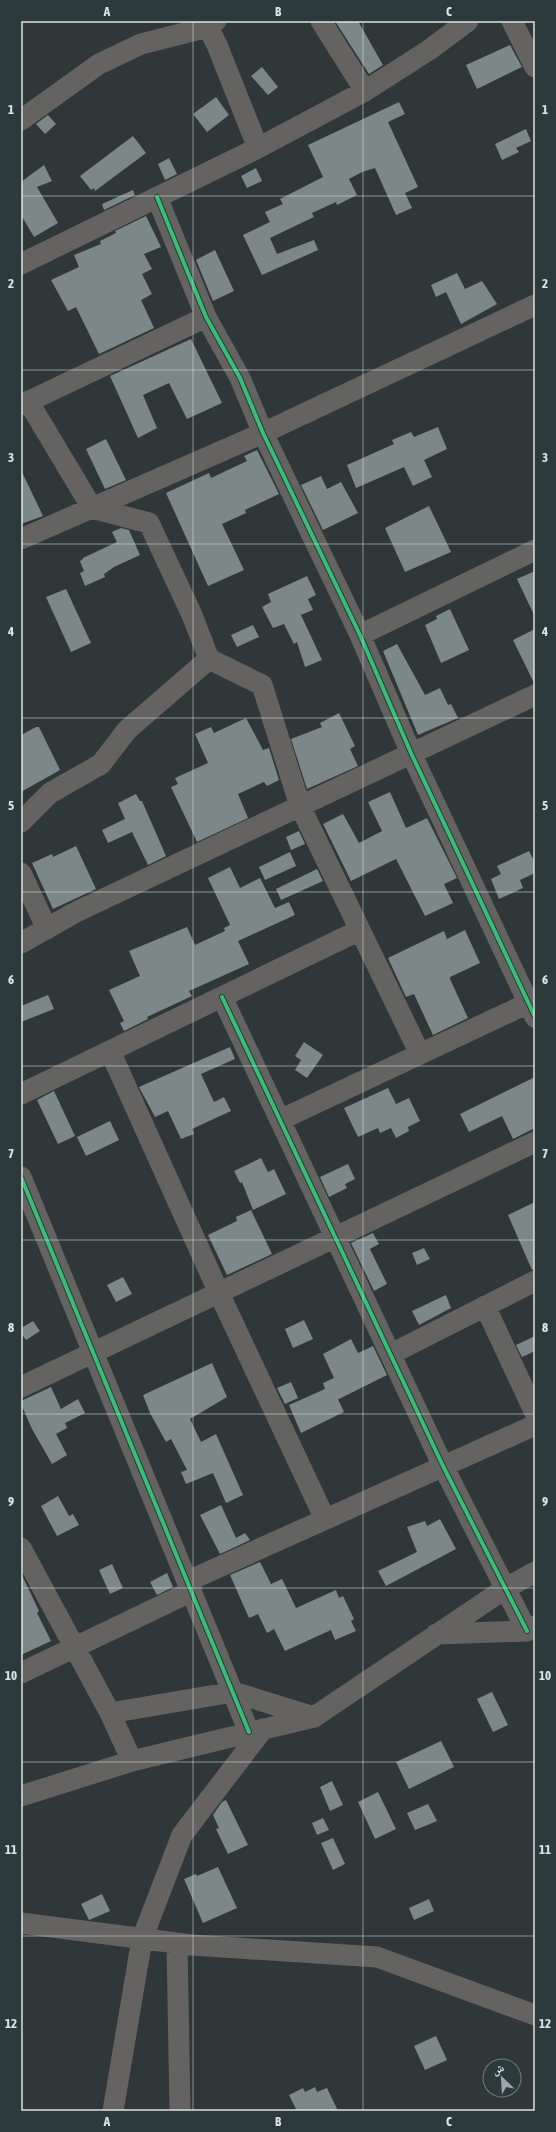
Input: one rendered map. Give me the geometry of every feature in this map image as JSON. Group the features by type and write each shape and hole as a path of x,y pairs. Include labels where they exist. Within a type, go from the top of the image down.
{"street":[{"path":"321,21 364,90"},
{"path":"21,264 258,148 364,90 429,50 468,21"},
{"path":"512,21 535,67"},
{"path":"21,120 99,64 141,44 209,23 258,148"},
{"path":"157,197 206,317 240,378 263,433 360,635 411,754 533,1007 420,1054 280,1120"},
{"path":"21,539 263,433 535,305"},
{"path":"206,317 25,403 92,508 149,523 192,615 209,659 262,685 300,806 420,1054"},
{"path":"360,635 535,550"},
{"path":"21,822 50,793 101,764 128,730 209,659"},
{"path":"21,943 76,912 411,754 534,699"},
{"path":"21,873 47,929"},
{"path":"21,1094 360,930"},
{"path":"222,997 443,1466 506,1588 531,1628 436,1634"},
{"path":"110,1051 219,1293 325,1520"},
{"path":"21,1387 535,1142"},
{"path":"21,1177 234,1692 256,1731"},
{"path":"391,1354 535,1281"},
{"path":"485,1306 535,1413"},
{"path":"21,1673 190,1586 325,1520 535,1425"},
{"path":"21,1548 110,1713 132,1761"},
{"path":"21,1796 132,1761 314,1717 506,1588 535,1572"},
{"path":"110,1713 234,1692 314,1717"},
{"path":"113,2111 142,1939 182,1835 256,1731"},
{"path":"21,1923 177,1943 377,1957 535,2015"},
{"path":"177,1943 180,2111"}],"building":[{"path":"335,21 358,21 383,65 369,74"},
{"path":"510,45 522,67 477,89 466,65"},
{"path":"262,67 278,87 268,95 251,76"},
{"path":"216,97 229,115 207,132 193,114"},
{"path":"399,102 405,114 388,122 418,187 405,193 412,208 396,215 375,168 362,172 349,179 357,195 337,205 336,202 312,213 314,217 270,238 277,254 314,240 318,250 262,275 243,235 270,222 265,212 283,204 280,199 323,177 308,145"},
{"path":"48,115 56,124 45,134 36,124"},
{"path":"526,129 531,141 516,148 519,152 502,160 495,144"},
{"path":"133,136 146,153 95,191 94,188 91,190 80,176"},
{"path":"169,158 177,174 165,180 158,164"},
{"path":"44,165 52,181 37,187 58,223 34,237 21,215 21,182"},
{"path":"256,168 262,181 247,188 241,176"},
{"path":"133,190 135,195 104,210 102,204"},
{"path":"146,216 161,247 144,254 152,269 142,274 152,294 141,300 154,328 99,354 76,307 68,311 51,280 79,267 74,255 101,244 100,241 116,233 115,231"},
{"path":"215,250 234,291 213,301 196,260"},
{"path":"457,273 465,289 482,281 497,304 461,324 446,292 436,297 431,285"},
{"path":"191,339 222,403 187,419 169,383 143,395 157,428 138,438 110,376"},
{"path":"438,427 447,449 424,460 432,477 413,486 404,467 356,488 347,465 394,444 392,440 411,432 414,437"},
{"path":"106,439 126,480 105,489 86,449"},
{"path":"257,450 279,494 245,510 246,513 222,524 244,570 208,586 166,493 209,473 211,478 247,461 244,456"},
{"path":"21,470 43,516 21,524"},
{"path":"321,476 327,489 341,482 358,513 323,530 301,485"},
{"path":"429,506 451,552 405,572 385,528"},
{"path":"121,528 129,530 140,555 114,567 104,574 105,577 85,586 80,573 84,571 80,561 83,558 117,542 112,532"},
{"path":"535,571 535,617 517,579"},
{"path":"307,576 316,595 308,599 313,610 301,615 322,660 305,667 297,642 294,644 284,624 273,628 262,607 271,602 268,594"},
{"path":"66,589 91,643 71,652 46,597"},
{"path":"450,609 469,650 441,663 425,625 437,619 436,616"},
{"path":"253,625 259,637 237,647 231,635"},
{"path":"535,629 535,683 534,683 513,640"},
{"path":"397,644 425,695 440,688 448,705 451,704 458,718 418,735 383,651"},
{"path":"339,713 355,746 350,749 358,766 307,789 291,739 322,727 320,723"},
{"path":"246,718 263,750 269,748 279,780 267,786 264,782 238,794 248,818 197,842 171,787 178,784 175,778 208,763 195,734 211,727 214,733"},
{"path":"36,727 39,727 60,770 21,792 21,735"},
{"path":"390,792 406,828 427,818 457,878 444,884 453,903 425,916 396,859 351,881 323,824 343,814 359,843 382,831 368,802"},
{"path":"136,794 140,801 142,801 166,856 148,865 132,832 108,843 102,830 125,819 118,803"},
{"path":"299,831 305,844 291,850 286,837"},
{"path":"76,846 96,889 53,909 32,863 52,854 53,857"},
{"path":"529,851 535,863 535,873 520,880 523,888 499,899 491,879 501,874 497,866"},
{"path":"290,852 296,866 265,880 259,867"},
{"path":"230,867 240,888 260,878 275,908 289,902 295,915 238,941 249,964 189,991 192,996 147,1017 148,1019 124,1031 120,1023 124,1021 109,990 140,976 129,951 187,927 195,945 225,931 224,928 230,925 208,878"},
{"path":"317,869 323,881 281,900 276,889"},
{"path":"465,930 480,963 450,977 450,979 468,1018 433,1035 414,994 406,997 388,958 444,931 447,939"},
{"path":"48,995 54,1009 21,1022 21,1006"},
{"path":"304,1042 323,1055 307,1078 295,1070 301,1060 295,1056"},
{"path":"230,1047 235,1059 201,1074 214,1102 224,1097 231,1111 192,1129 194,1134 181,1139 168,1111 155,1117 139,1087"},
{"path":"535,1077 535,1128 513,1139 502,1116 469,1132 460,1114"},
{"path":"388,1088 396,1104 409,1098 420,1121 408,1127 409,1131 396,1138 391,1128 380,1133 378,1128 358,1137 344,1108"},
{"path":"54,1091 75,1136 58,1144 37,1100"},
{"path":"110,1121 119,1140 86,1156 77,1137"},
{"path":"261,1158 268,1172 274,1169 286,1194 253,1210 242,1182 240,1183 234,1171"},
{"path":"348,1164 355,1179 345,1184 347,1188 329,1197 320,1177"},
{"path":"535,1202 535,1269 532,1270 508,1215"},
{"path":"251,1210 272,1254 227,1275 208,1235 237,1221 236,1217"},
{"path":"373,1233 379,1244 370,1249 387,1284 374,1291 351,1243"},
{"path":"424,1248 430,1259 417,1265 412,1253"},
{"path":"123,1277 132,1294 116,1302 107,1285"},
{"path":"446,1295 451,1308 419,1325 412,1311"},
{"path":"304,1320 313,1339 293,1348 285,1329"},
{"path":"33,1321 40,1331 26,1340 21,1333 21,1328"},
{"path":"535,1336 535,1351 522,1357 516,1345"},
{"path":"351,1339 358,1353 373,1346 387,1375 338,1399 344,1412 301,1433 289,1405 325,1389 323,1383 334,1378 323,1354"},
{"path":"212,1363 227,1397 190,1419 201,1442 216,1434 243,1495 226,1503 213,1473 186,1484 181,1472 187,1470 171,1439 166,1442 150,1413 143,1395"},
{"path":"291,1382 298,1398 285,1404 277,1388"},
{"path":"51,1387 61,1409 78,1399 85,1413 65,1423 67,1428 56,1434 67,1455 52,1464 32,1429 21,1404 21,1401"},
{"path":"58,1496 69,1516 73,1514 79,1525 57,1536 41,1506"},
{"path":"221,1505 236,1538 245,1533 250,1540 220,1554 200,1515"},
{"path":"440,1519 456,1549 386,1586 378,1571 417,1552 407,1527 425,1521 427,1526"},
{"path":"260,1562 271,1584 282,1579 296,1608 336,1590 339,1598 343,1596 354,1619 351,1621 356,1631 335,1640 331,1630 285,1651 274,1629 267,1633 258,1614 249,1618 230,1575"},
{"path":"112,1564 123,1588 110,1594 99,1570"},
{"path":"21,1573 39,1611 37,1613 51,1641 21,1655"},
{"path":"167,1573 173,1587 157,1595 150,1582"},
{"path":"492,1692 508,1725 493,1732 477,1699"},
{"path":"441,1741 454,1767 409,1789 396,1762"},
{"path":"332,1781 343,1805 330,1811 320,1787"},
{"path":"378,1792 396,1829 375,1839 358,1802"},
{"path":"226,1800 248,1845 228,1854 216,1829 219,1828 213,1815 222,1802"},
{"path":"428,1804 437,1821 415,1830 407,1813"},
{"path":"323,1818 329,1830 317,1835 312,1823"},
{"path":"333,1838 345,1864 333,1870 321,1843"},
{"path":"218,1867 237,1908 203,1923 184,1879 196,1874 197,1876"},
{"path":"102,1894 110,1911 89,1920 81,1904"},
{"path":"429,1899 434,1911 414,1920 409,1908"},
{"path":"436,2036 447,2060 425,2070 414,2046"},
{"path":"315,2087 317,2092 327,2088 338,2111 297,2111 289,2095 303,2088 305,2092"}],"cycle path":[{"path":"157,197 206,317 240,378 263,433 360,635 411,753 535,1017"},
{"path":"222,997 443,1466 527,1631"},
{"path":"21,1177 249,1732"}]}
